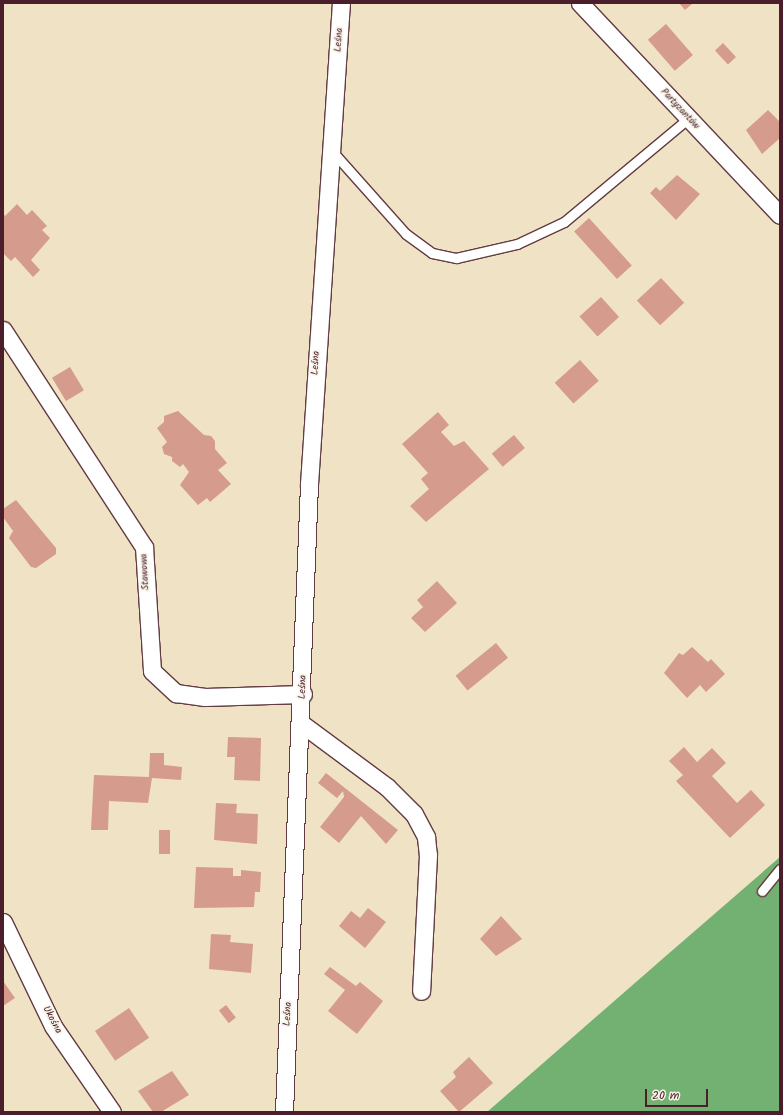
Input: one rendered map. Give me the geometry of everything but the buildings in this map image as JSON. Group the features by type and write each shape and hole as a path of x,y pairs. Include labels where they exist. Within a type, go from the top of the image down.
{"street":[{"name":"Leśna","path":"284,1112 302,724 309,484 341,3"},
{"name":"Partyzantów","path":"580,3 780,215"},
{"name":"Stawowa","path":"3,330 144,547 152,672 176,693 205,697 303,694"},
{"path":"302,724 387,787 414,814 426,837 428,855 421,990"},
{"name":"Ukośna","path":"3,922 53,1026 112,1112"}],"lane":[{"path":"331,149 406,234 432,254 456,258 517,244 564,222 689,118"},
{"path":"762,891 780,869"}],"green space":[{"path":"780,857 780,1112 487,1112 667,955"}]}
